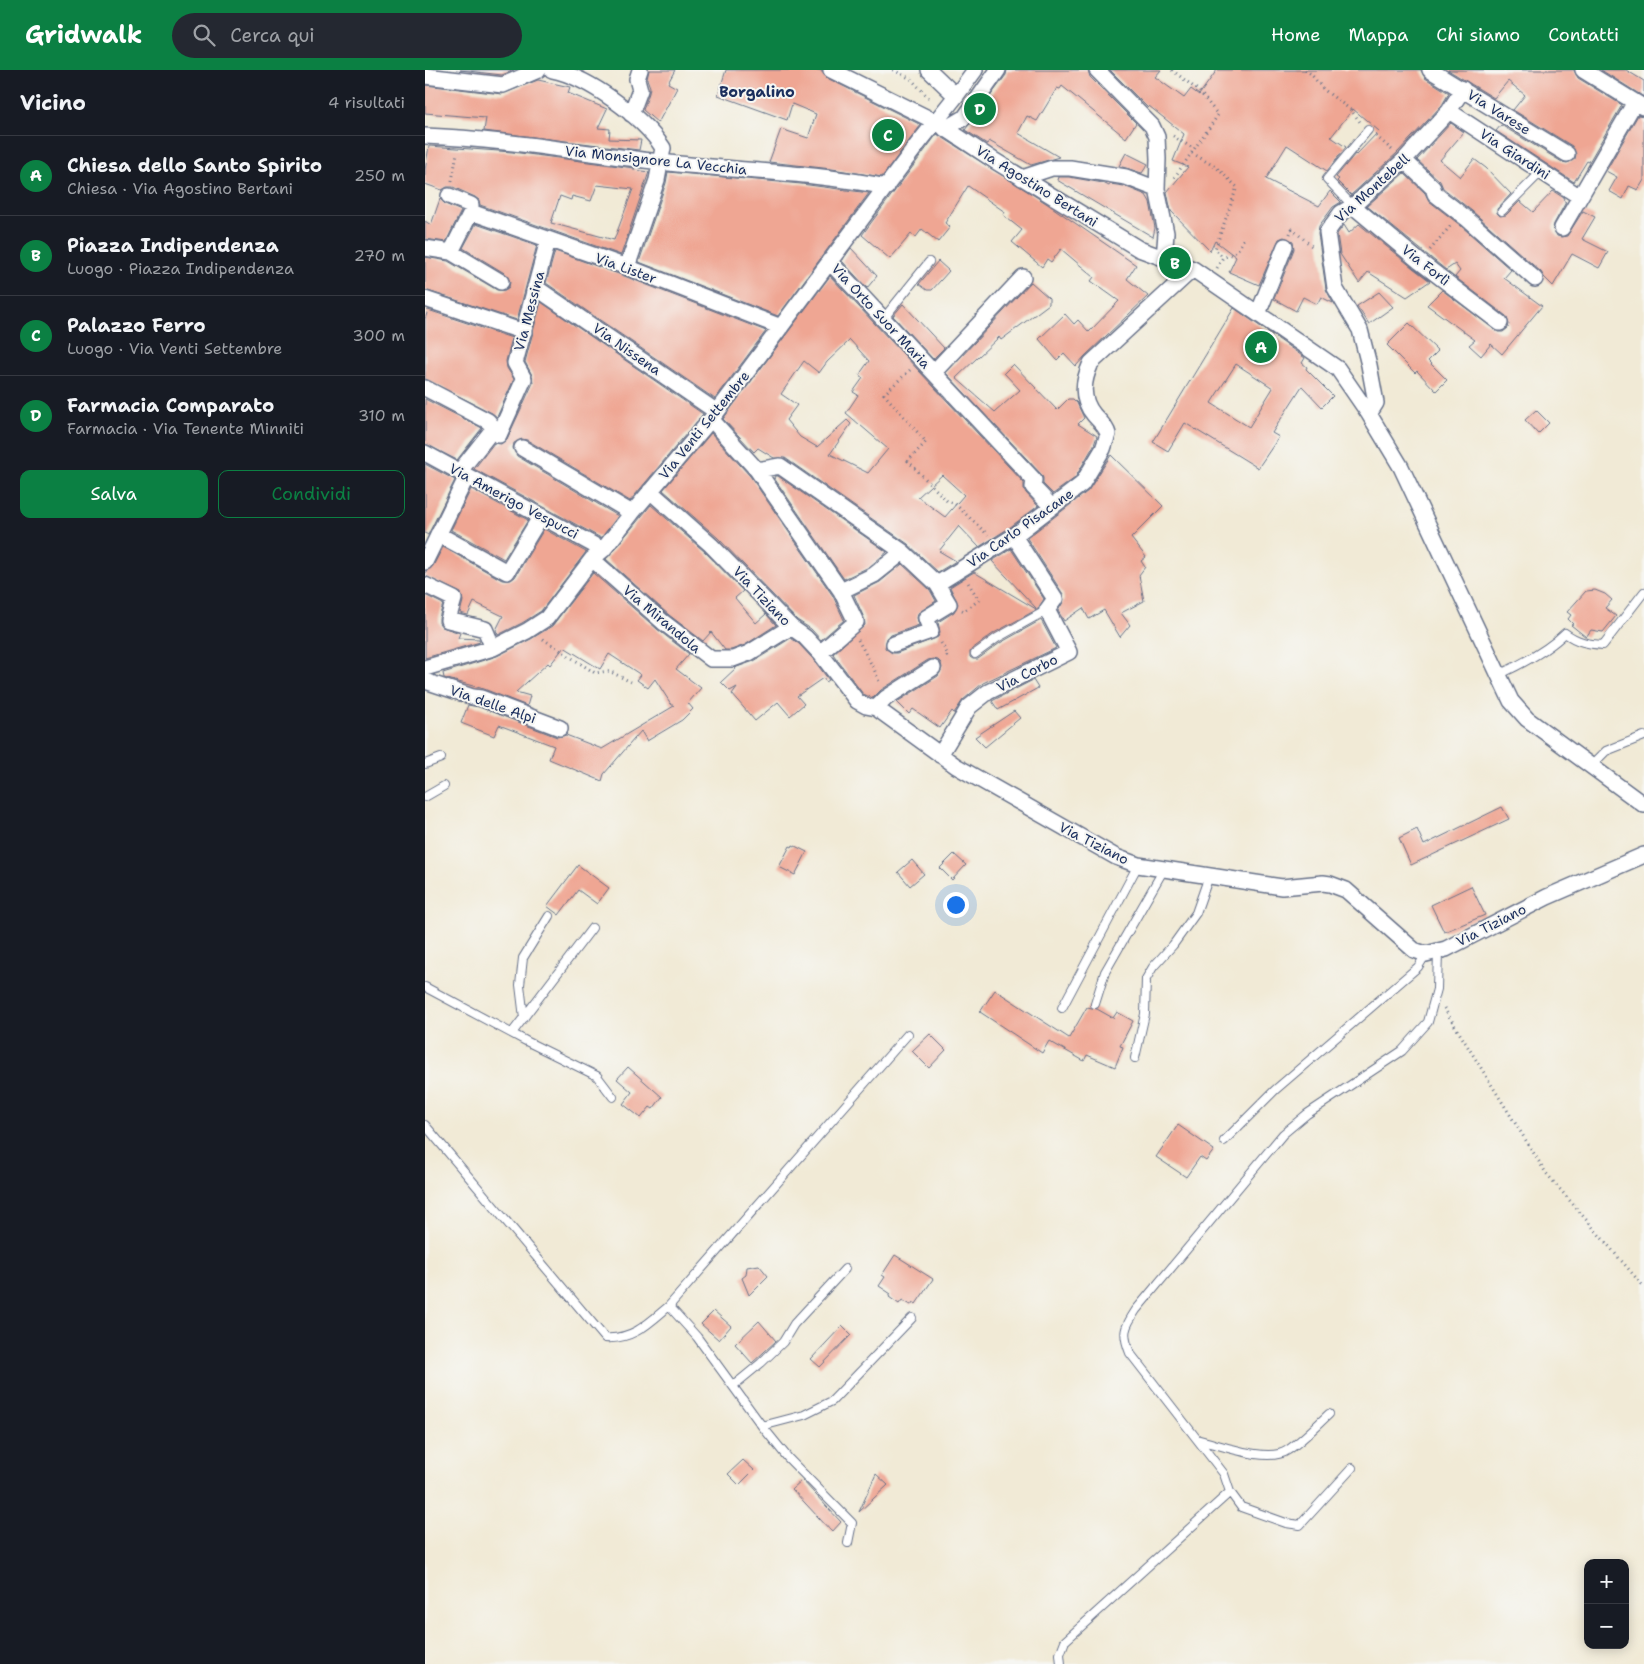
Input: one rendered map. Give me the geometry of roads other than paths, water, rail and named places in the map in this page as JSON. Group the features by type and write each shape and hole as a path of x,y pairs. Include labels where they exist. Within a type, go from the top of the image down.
{"street":[{"path":"425,76 503,85 538,70"},
{"path":"552,70 569,75 597,89 631,114 663,148 657,180 627,267"},
{"path":"631,114 640,90 637,79 640,70"},
{"name":"Via Agostino Bertani","path":"831,70 941,125 1139,249 1193,269 1258,314"},
{"path":"929,70 956,96"},
{"name":"Via Venti Settembre","path":"425,668 493,648 547,618 597,555 714,416 917,145 941,125 956,96 975,70"},
{"path":"941,125 965,117 998,70"},
{"path":"1097,70 1152,126 1157,137 1159,159 1157,189 1166,233 1164,259"},
{"name":"Via Varese","path":"1430,70 1448,74 1463,89 1567,154"},
{"path":"1562,228 1640,105 1583,70"},
{"name":"Via Montebell","path":"1369,414 1376,403 1365,347 1360,330 1335,288 1327,232 1341,213 1353,206 1404,160 1449,110 1463,89"},
{"name":"Via Giardini","path":"1449,110 1580,197"},
{"name":"Via Monsignore La Vecchia","path":"425,136 460,137 661,162 850,179 887,187"},
{"path":"1404,160 1433,188 1435,194 1535,279"},
{"path":"1023,178 1052,168 1070,168 1126,177 1157,189"},
{"name":"Via Lister","path":"449,196 471,205 471,212 627,267 781,327"},
{"name":"Via Forlì","path":"1353,206 1419,261 1500,323"},
{"path":"451,252 471,212"},
{"name":"Via Messina","path":"425,562 463,474 497,431 524,379 515,364 548,240"},
{"path":"1285,246 1258,314 1338,369 1369,414 1401,467 1511,702 1527,719 1644,805"},
{"path":"425,248 451,252 501,282"},
{"name":"Via Orto Suor Maria","path":"829,261 1034,480 1033,487 1052,507"},
{"name":"Via Carlo Pisacane","path":"937,584 1014,536 1082,484 1103,450 1108,434 1107,429 1089,408 1083,394 1084,378 1091,362 1193,269"},
{"name":"Via Orto Suor Maria","path":"933,372 1023,277"},
{"name":"Via Nissena","path":"535,287 714,416 757,470 841,591 856,622 820,653"},
{"path":"425,299 523,332"},
{"path":"425,388 488,421 497,431"},
{"path":"522,448 632,513"},
{"name":"Via Amerigo Vespucci","path":"425,453 541,516 597,555"},
{"path":"757,470 780,466 903,552 937,584 949,604 926,618 931,631 894,644"},
{"name":"Via Tiziano","path":"650,491 711,545 791,627 805,637 820,653 857,701 866,706 876,708 956,766 1116,857 1163,869 1282,887 1323,882 1331,884 1346,890 1415,950 1432,952 1457,943 1547,897 1644,855"},
{"path":"438,534 507,572 541,516"},
{"path":"1014,536 1055,600 1047,610"},
{"path":"841,591 874,575 903,552"},
{"name":"Via Mirandola","path":"597,555 663,622 711,659 733,658 749,653 791,627"},
{"path":"425,585 454,599 448,620 485,629 493,648"},
{"name":"Via Corbo","path":"940,755 969,707 988,692 1069,652 1047,610"},
{"path":"876,708 886,698 933,668"},
{"name":"Via delle Alpi","path":"425,681 481,698 560,728"}],"lane":[{"path":"1353,206 1327,179 1368,130"},
{"path":"1502,211 1542,172"},
{"path":"884,318 929,262"},
{"path":"1498,675 1556,642 1565,633 1572,639 1587,644 1603,645 1644,592"},
{"path":"975,654 997,638 1047,610"},
{"path":"1591,766 1606,751 1644,736"},
{"path":"425,764 441,758"},
{"path":"425,797 443,786"},
{"path":"1062,1008 1138,864"},
{"path":"1095,1004 1105,972 1163,869"},
{"path":"1135,1058 1145,1014 1146,979 1153,967 1173,945 1196,913 1209,876"},
{"path":"524,1018 520,985 523,958 549,916"},
{"path":"512,1033 592,928"},
{"path":"1352,1468 1300,1525 1286,1523 1241,1507 1230,1492 1224,1474 1131,1353 1124,1338 1126,1326 1137,1310 1283,1134 1307,1114 1402,1050 1427,1022 1437,989 1432,952"},
{"path":"1224,1141 1275,1090 1418,968 1432,952"},
{"path":"425,987 597,1076 613,1097"},
{"path":"425,1125 605,1338 617,1339 641,1330 669,1306 908,1034"},
{"path":"733,1386 783,1342 794,1324 845,1269"},
{"path":"669,1306 697,1337 762,1426 788,1458 852,1523 848,1543"},
{"path":"762,1426 804,1415 832,1400 912,1318"},
{"path":"1199,1440 1252,1454 1273,1456 1287,1451 1329,1414"},
{"path":"1061,1664 1060,1654 1065,1641 1230,1492"}],"place":[{"name":"Farmacia Comparato","path":"980,109"},
{"name":"Palazzo Ferro","path":"888,135"},
{"name":"Piazza Indipendenza","path":"1175,263"},
{"name":"Chiesa dello Santo Spirito","path":"1261,347"}],"district":[{"name":"Borgalino","path":"757,92"}]}
